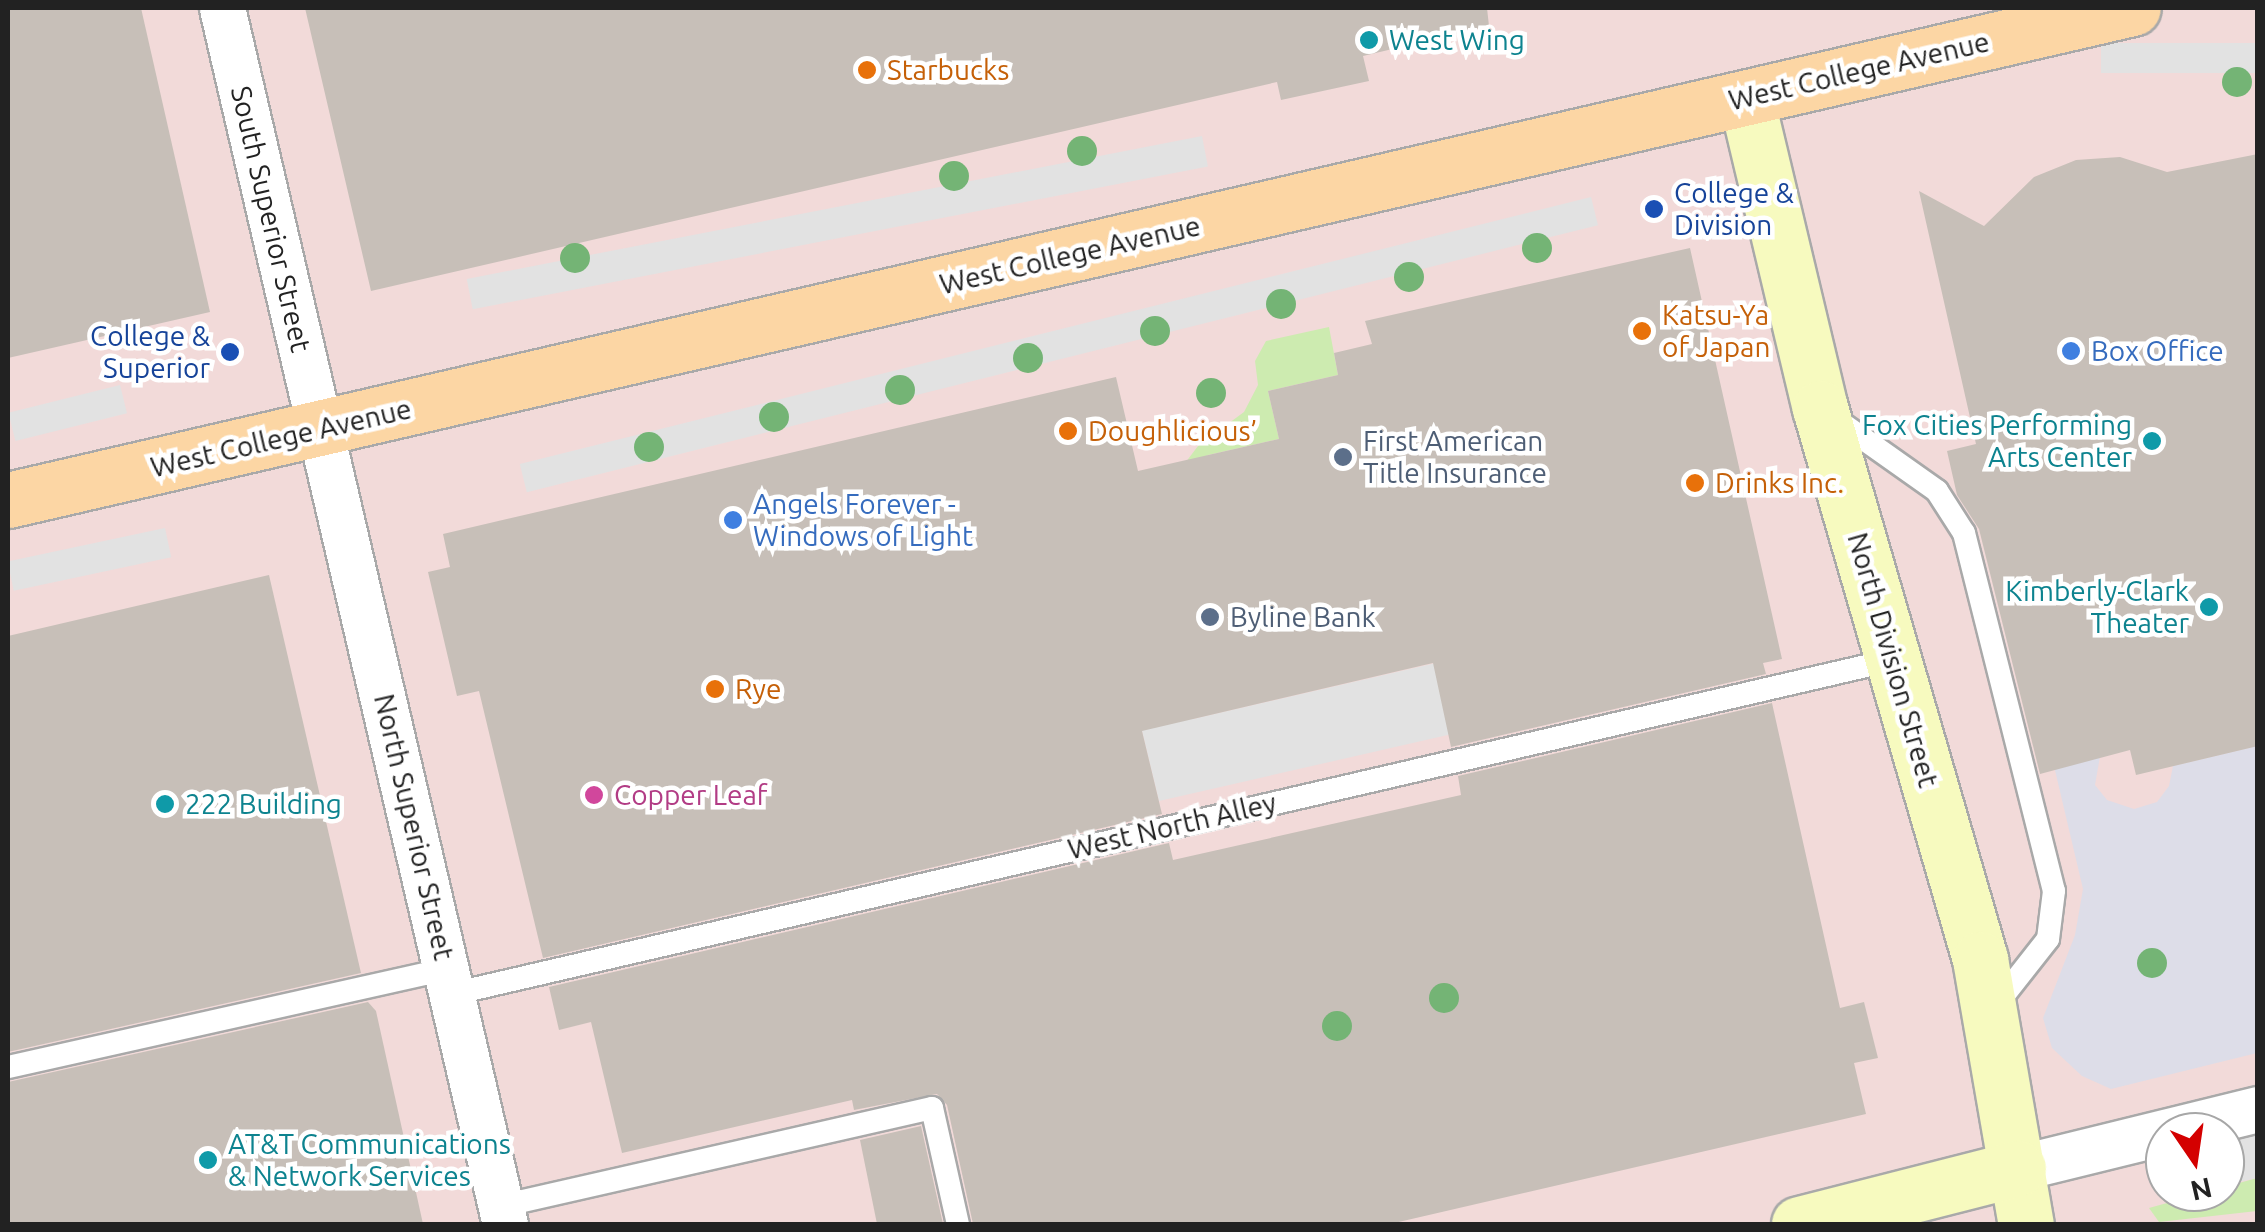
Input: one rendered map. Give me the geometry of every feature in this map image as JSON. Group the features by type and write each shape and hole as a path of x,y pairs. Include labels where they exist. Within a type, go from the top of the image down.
{"main road":[{"name":"West College Avenue","path":"8,500 2133,8"}],"street":[{"name":"South Superior Street","path":"222,8 319,431"},
{"name":"North Division Street","path":"1746,98 1820,408 1990,1012 2026,1224"},
{"name":"North Superior Street","path":"319,431 503,1215"},
{"path":"1799,1224 2258,1109"}],"lane":[{"path":"1820,408 1937,492 1964,533 2054,892 2048,938 1990,1012"},
{"name":"West North Alley","path":"8,1068 449,982 1892,660"},
{"path":"503,1215 932,1108 958,1224"}],"shaded area":[{"path":"8,8 2257,8 2257,1224 8,1224"},
{"path":"2101,43 2257,43 2257,73 2101,73"},
{"path":"1202,136 1208,166 473,309 467,279"},
{"path":"1591,197 1598,225 527,492 520,464"},
{"path":"120,385 127,413 15,441 8,413"},
{"path":"165,528 171,557 14,591 8,561"},
{"path":"1449,660 1487,726 1159,801 1136,706 1193,719"},
{"path":"2102,745 2095,785 2107,800 2134,809 2157,802 2169,786 2173,766 2257,746 2257,1053 2111,1089 2082,1076 2052,1048 2043,1018 2075,935 2083,889 2050,749"},
{"path":"2257,1133 2257,1178 2245,1181 2245,1136"}],"green space":[{"path":"1329,327 1338,375 1268,391 1279,439 1208,455 1176,475 1198,446 1244,412 1258,385 1255,361 1266,341"},
{"path":"2257,1178 2257,1211 2159,1222 2152,1212 2245,1212 2245,1181"}],"building":[{"path":"8,8 141,8 210,312 8,358"},
{"path":"305,8 1487,8 1489,26 1363,56 1369,81 1281,100 1277,82 371,291"},
{"name":"Fox Cities Performing Arts Center","path":"2258,154 2258,746 2136,775 2130,750 2040,774 1979,529 1957,495 1947,451 1976,444 1919,191 1984,226 2034,177 2076,160 2120,157 2167,172"},
{"path":"1690,248 1782,659 1763,663 1766,674 1451,747 1433,663 1142,731 1162,814 543,958 479,691 457,696 428,572 450,567 443,534 1116,377 1138,471 1279,439 1268,391 1338,375 1334,353 1372,344 1365,321"},
{"name":"222 Building","path":"269,575 361,973 8,1052 8,636"},
{"path":"1772,703 1840,1008 1864,1002 1878,1058 1854,1063 1866,1114 1390,1224 973,1224 947,1105 937,1094 854,1110 852,1100 622,1153 591,1022 559,1030 549,987 1169,843 1173,860 1461,795 1458,776"},
{"name":"AT&T Communications & Network Services","path":"368,1002 376,1011 423,1224 8,1224 8,1082"},
{"path":"921,1126 943,1224 877,1224 860,1140"}],"place":[{"name":"West Wing","path":"1369,40"},
{"name":"Starbucks","path":"867,70"},
{"name":"College & Division","path":"1654,209"},
{"name":"Katsu-Ya of Japan","path":"1642,331"},
{"name":"Box Office","path":"2071,351"},
{"name":"College & Superior","path":"230,352"},
{"name":"Doughlicious’","path":"1068,431"},
{"name":"Fox Cities Performing Arts Center","path":"2152,441"},
{"name":"First American Title Insurance","path":"1343,457"},
{"name":"Drinks Inc.","path":"1695,483"},
{"name":"Angels Forever - Windows of Light","path":"733,520"},
{"name":"Kimberly-Clark Theater","path":"2209,607"},
{"name":"Byline Bank","path":"1210,617"},
{"name":"Rye","path":"715,689"},
{"name":"Copper Leaf","path":"594,795"},
{"name":"222 Building","path":"165,804"},
{"name":"AT&T Communications & Network Services","path":"208,1160"}]}
